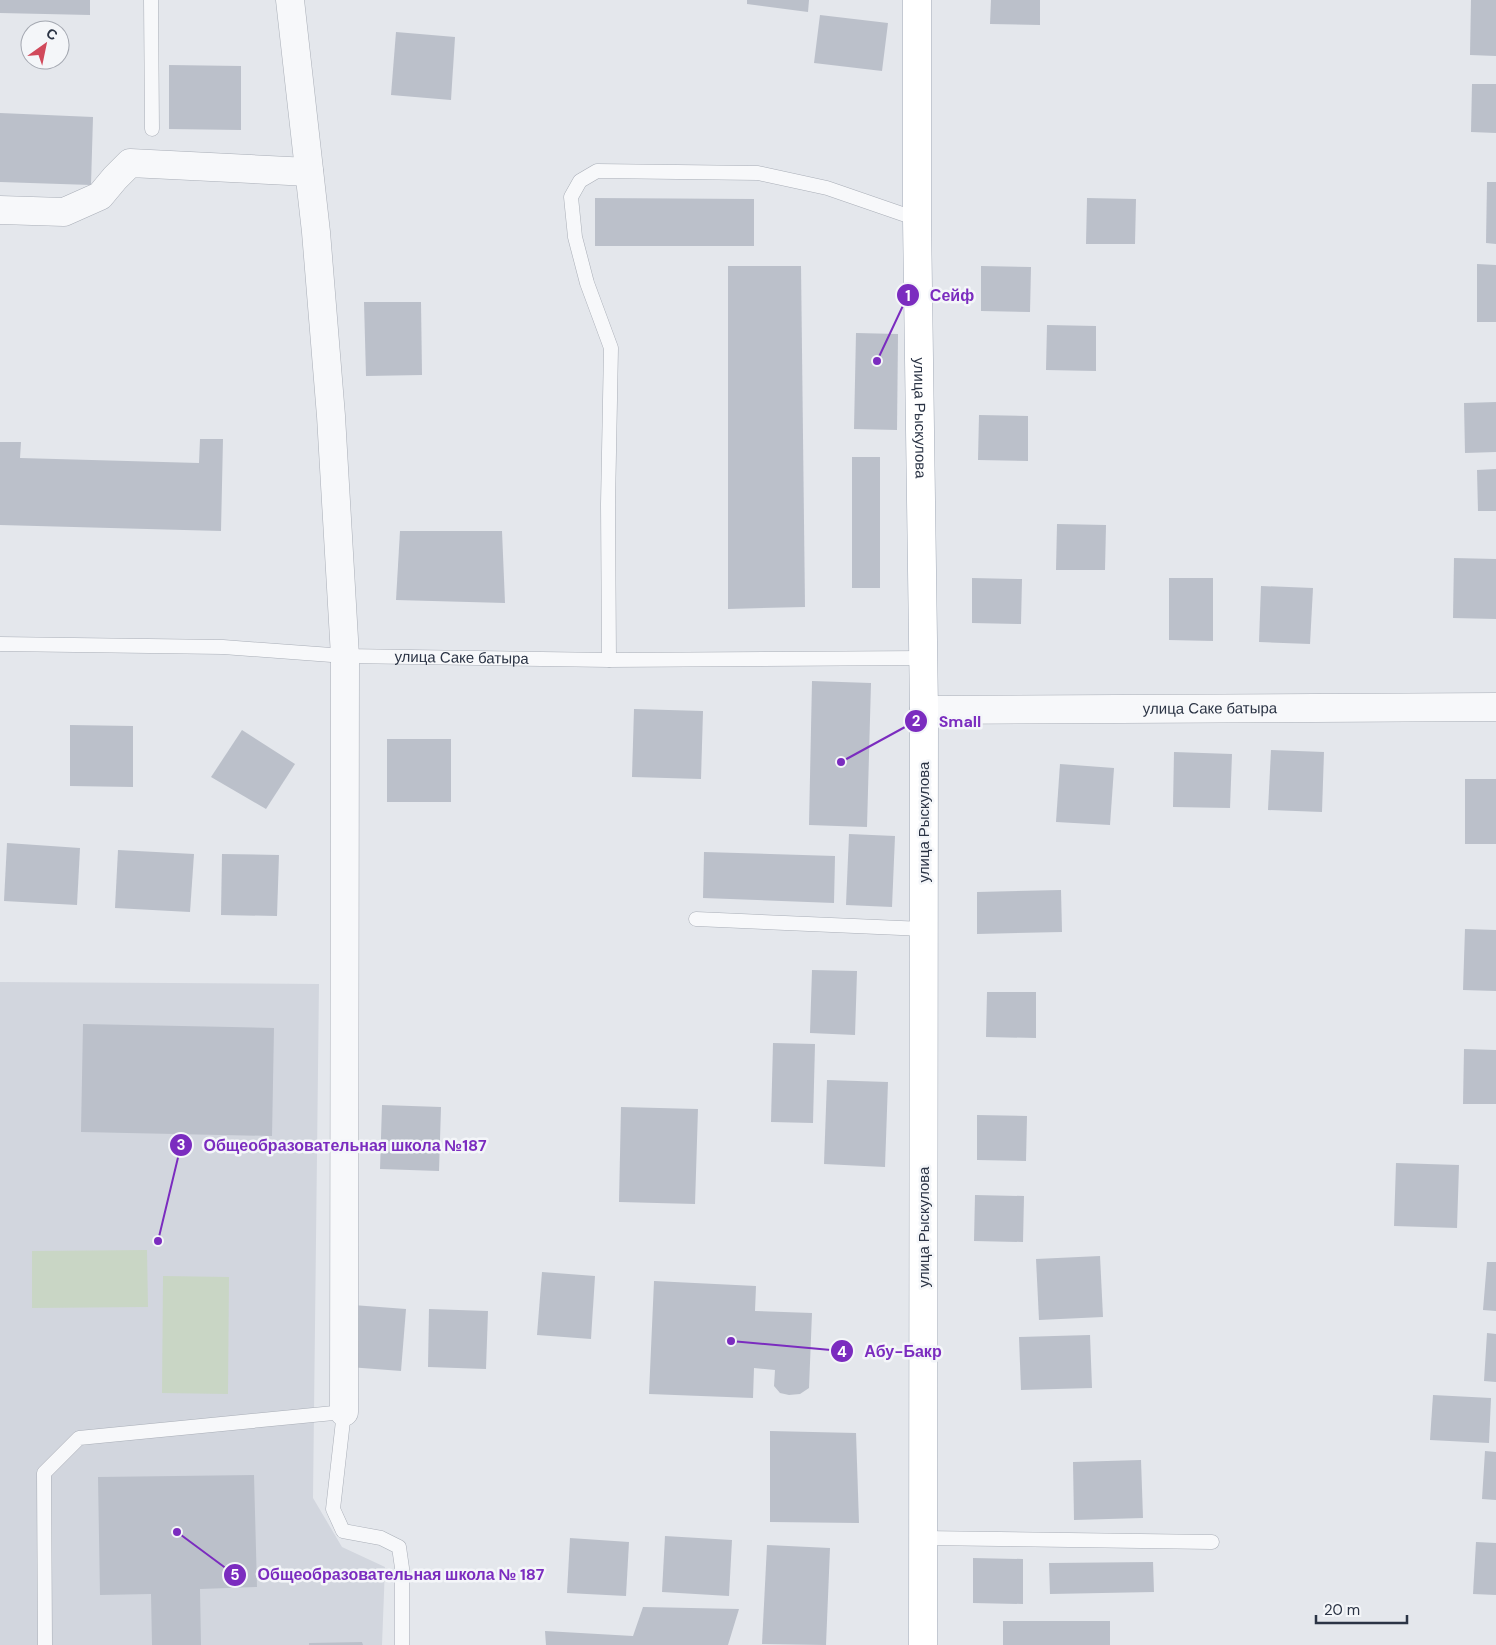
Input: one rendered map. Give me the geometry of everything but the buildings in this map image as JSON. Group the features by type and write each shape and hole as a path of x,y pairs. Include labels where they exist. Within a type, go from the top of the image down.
{"main road":[{"name":"улица Рыскулова","path":"917,0 917,219 924,658 923,1645"}],"street":[{"path":"290,0 316,232 331,416 345,656 344,1412"},
{"path":"0,210 64,212 100,196 130,163 309,172"},
{"name":"улица Саке батыра","path":"924,710 1496,707"}],"lane":[{"path":"151,0 152,128"},
{"path":"609,660 608,504 611,348 587,283 575,237 571,196 580,181 597,171 758,173 827,188 917,219"},
{"name":"улица Саке батыра","path":"0,644 222,647 345,656 609,660 924,658"},
{"path":"696,919 924,929"},
{"path":"46,1645 44,1472 78,1438 344,1412 333,1509 343,1531 381,1538 399,1547 402,1568 402,1645"},
{"path":"924,1538 1212,1542"}],"shaded area":[{"path":"0,982 319,984 313,1498 342,1547 385,1567 382,1645 0,1645"}],"green space":[{"path":"147,1250 148,1307 32,1308 32,1251"},
{"path":"163,1276 229,1277 228,1394 162,1393"}],"place":[{"name":"Сейф","path":"877,361"},
{"name":"Small","path":"841,762"},
{"name":"Общеобразовательная школа №187","path":"158,1241"},
{"name":"Абу-Бакр","path":"731,1341"},
{"name":"Общеобразовательная школа № 187","path":"177,1532"}]}
